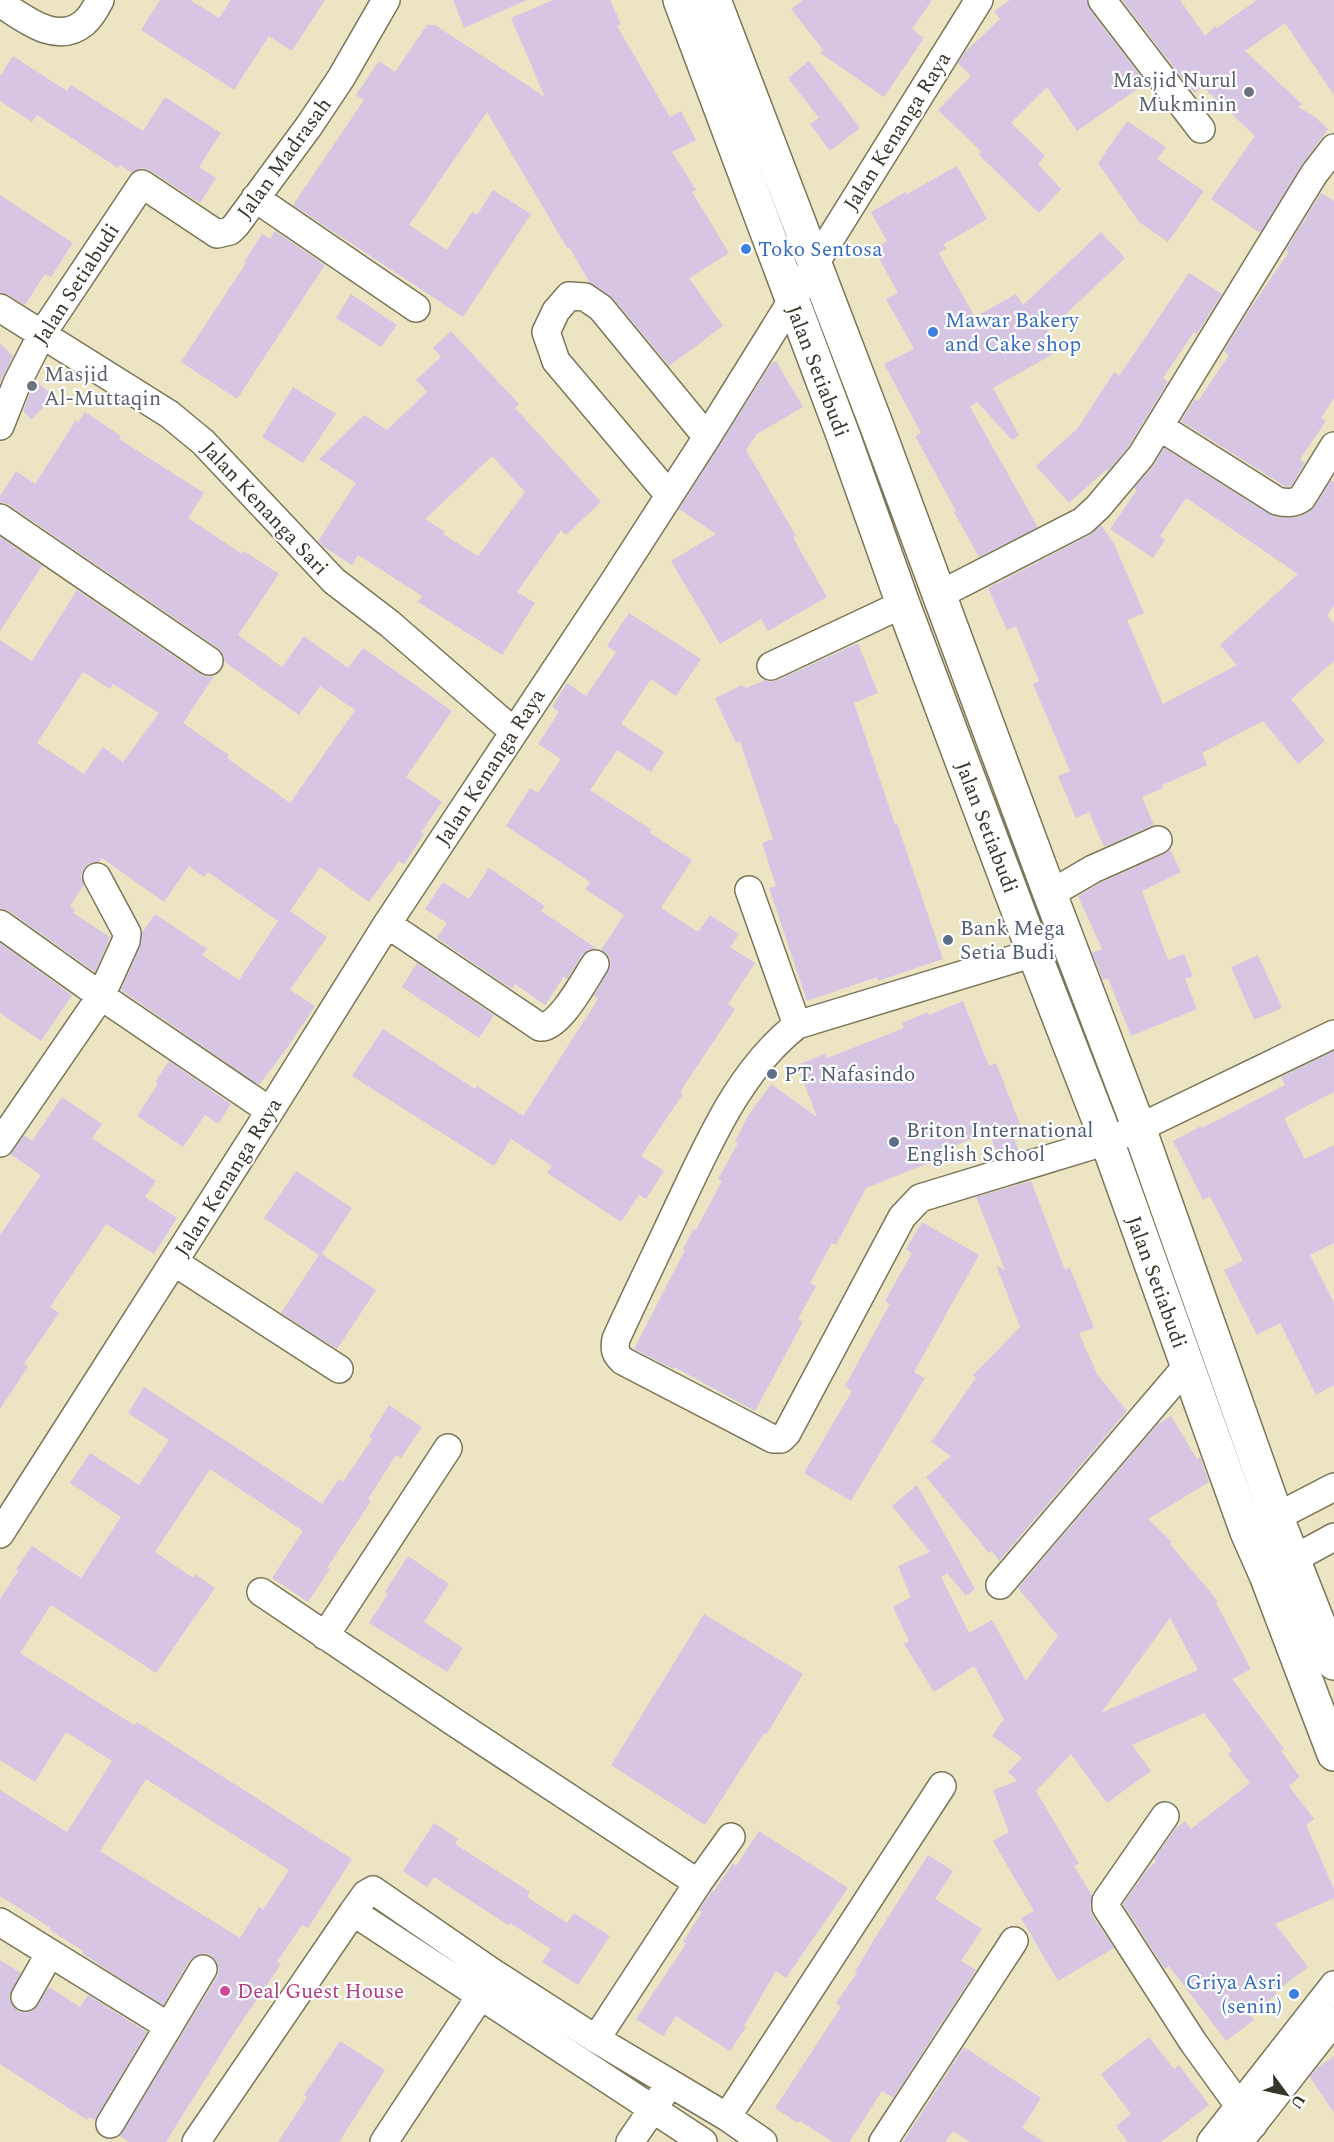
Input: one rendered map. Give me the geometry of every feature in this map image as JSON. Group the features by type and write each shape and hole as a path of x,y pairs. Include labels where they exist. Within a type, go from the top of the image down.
{"main road":[{"name":"Jalan Setiabudi","path":"680,0 843,435 903,604 1107,1141 1247,1532 1266,1575 1334,1754"},
{"name":"Jalan Setiabudi","path":"714,0 1139,1128 1277,1518 1334,1663"}],"street":[{"path":"0,3 42,28 52,32 64,32 75,29 85,22 100,0"},
{"name":"Jalan Madrasah","path":"125,208 142,184 217,234 230,231 309,126 341,78 386,0"},
{"name":"Jalan Kenanga Raya","path":"0,1534 387,924 615,580 979,0"},
{"path":"1102,0 1201,129"},
{"path":"939,595 1083,520 1098,507 1135,463 1160,427 1314,174 1334,148"},
{"path":"255,198 416,308"},
{"name":"Jalan Setiabudi","path":"0,426 17,383 42,334 125,208"},
{"path":"669,495 556,361 546,332 555,311 569,296 585,297 601,308 706,437"},
{"name":"Jalan Kenanga Sari","path":"0,308 169,414 203,441 334,581 390,624 513,731"},
{"path":"1160,427 1277,501 1288,503 1298,501 1329,465"},
{"path":"0,518 209,661"},
{"path":"771,666 903,604"},
{"path":"1050,894 1093,869 1158,840"},
{"path":"0,1143 9,1112 101,996 124,946 127,933 97,877"},
{"path":"749,890 797,1025"},
{"path":"0,924 270,1111"},
{"path":"387,924 540,1027 546,1028 557,1020 595,964"},
{"path":"1034,953 797,1025 779,1040 761,1059 714,1131 616,1339 615,1352 623,1361 773,1439 781,1439 788,1433 893,1232 911,1206 920,1198 1107,1141 1139,1128 1334,1034"},
{"path":"174,1262 339,1369"},
{"path":"1000,1585 1187,1366"},
{"path":"326,1636 448,1448"},
{"path":"1247,1532 1334,1487"},
{"path":"1266,1575 1334,1537"},
{"path":"261,1592 698,1883"},
{"path":"727,2117 942,1786"},
{"path":"1165,1816 1106,1901 1106,1907 1244,2125"},
{"path":"596,2039 698,1883 731,1837"},
{"path":"196,2142 353,1912 368,1892 375,1891 495,1974 596,2039 727,2117 763,2142"},
{"path":"353,1912 703,2142"},
{"path":"0,1922 168,2026"},
{"path":"884,2142 1014,1941"},
{"path":"25,1996 50,1953"},
{"path":"110,2124 203,1970"},
{"path":"384,2142 495,1974"},
{"path":"1244,2125 1334,1984"},
{"path":"1211,2142 1244,2125 1334,2021"},
{"path":"630,2142 671,2084"}],"building":[{"path":"160,0 190,0 219,18 231,0 325,0 292,51 269,36 234,90 141,30"},
{"path":"453,0 527,0 464,28"},
{"path":"553,0 610,0 621,24 617,26 670,117 681,111 696,140 672,152 696,190 692,192 729,253 689,278 723,326 669,366 613,298 590,283 487,112 409,225 447,250 472,212 477,215 493,190 531,214 463,317 293,205 364,100 356,95 379,61 395,72 427,25 435,25 545,97 511,18"},
{"path":"803,0 932,0 912,29 924,38 884,97 820,53 823,50 791,9"},
{"path":"1010,0 1087,0 1090,10 1146,83 1077,131 1047,87 1011,123 1045,156 1038,164 1061,189 1039,213 978,154 982,152 938,110 971,76 958,63 965,52 1000,19 994,11"},
{"path":"1122,0 1180,0 1205,36 1215,26 1217,28 1257,0 1334,0 1334,95 1285,23 1245,51 1302,104 1298,107 1314,116 1328,129 1301,166 1260,233 1211,199 1255,136 1202,86 1195,93 1189,87"},
{"path":"13,56 67,91 71,85 143,131 165,97 221,133 199,167 216,178 200,203 151,171 142,168 132,173 120,165 118,168 37,115 32,122 0,101 0,76"},
{"path":"809,61 860,128 830,151 810,124 819,118 788,78"},
{"path":"1127,121 1166,147 1157,159 1204,191 1168,242 1139,222 1098,163"},
{"path":"957,166 987,219 944,244 946,249 939,253 975,317 1016,294 1023,305 1101,232 1125,258 1047,332 1058,351 993,388 1019,435 1012,440 977,402 970,407 1038,527 979,557 915,436 921,433 884,364 914,349 886,299 898,293 874,249 887,241 871,212"},
{"path":"1321,193 1334,201 1334,398 1321,418 1326,421 1300,459 1305,463 1291,486 1286,487 1181,421 1195,399 1198,401 1229,355 1224,351 1289,252 1286,250"},
{"path":"0,195 73,243 51,277 45,274 25,305 0,292"},
{"path":"275,231 325,265 237,399 181,362 246,263 244,262 262,234 270,239"},
{"path":"1189,273 1222,294 1197,334 1194,332 1163,378 1168,382 1128,447 1108,471 1106,470 1069,503 1036,466 1078,428 1114,372 1119,376"},
{"path":"351,294 397,325 381,347 336,318"},
{"path":"451,331 519,404 515,408 601,502 566,535 561,530 517,592 535,603 502,655 418,602 422,596 358,555 352,565 318,541 356,483 319,459 364,415 387,430 427,392 416,380 441,357 433,348","holes":["492,456 525,492 478,556 443,534 445,532 425,519"]},
{"path":"0,343 13,356 0,382"},
{"path":"776,361 803,407 757,434 746,450 796,536 793,538 827,597 768,631 761,619 720,644 671,561 716,534 679,509 771,364"},
{"name":"Masjid Al-Muttaqin","path":"36,380 53,397 31,420 23,410"},
{"path":"293,387 336,414 303,463 262,437"},
{"path":"85,412 121,436 119,439 204,493 188,518 242,554 244,551 279,574 238,635 282,667 304,636 348,668 363,648 452,711 406,777 442,802 421,832 424,834 404,864 399,861 369,902 320,867 290,911 327,937 290,990 315,1006 259,1085 121,990 140,947 142,933 155,914 207,949 202,955 239,980 278,921 208,872 204,877 189,866 164,902 102,858 99,862 89,863 83,869 81,876 84,885 70,906 75,910 73,913 110,937 95,972 9,911 0,908 0,640 32,661 77,590 200,674 207,677 214,676 183,723 229,755 227,758 290,803 355,710 320,686 299,715 225,662 218,648 9,505 0,502 0,496 16,471 35,484 76,420 78,423","holes":["83,672 110,689 113,684 159,713 123,762 103,747 84,774 37,743"]},
{"path":"1164,448 1277,517 1295,518 1308,513 1331,480 1334,482 1334,605 1327,616 1334,624 1334,661 1291,699 1325,741 1298,764 1263,721 1202,753 1207,765 1162,785 1163,788 1142,797 1154,825 1104,847 1089,812 1076,818 1058,776 1070,771 1033,684 1039,681 1016,626 1007,630 988,588 1090,535 1101,525 1114,544 1144,613 1127,620 1163,704 1237,665 1220,645 1298,574 1186,498 1160,536 1165,540 1153,558 1110,529 1137,490 1134,488 1153,466"},
{"path":"0,537 42,566 0,631"},
{"path":"629,613 701,659 676,696 651,679 621,724 664,752 651,772 617,750 590,790 652,830 650,833 692,860 661,908 698,932 710,915 739,934 730,947 755,963 728,1004 735,1009 680,1092 683,1094 641,1156 664,1171 646,1199 639,1195 621,1222 547,1173 552,1166 511,1139 494,1166 352,1076 383,1029 475,1089 477,1086 523,1116 598,999 594,996 611,965 609,956 601,950 624,915 585,889 590,882 506,826 530,788 538,793 561,759 538,744 559,712 552,707 567,683 586,696 616,652 607,646"},
{"path":"858,643 878,693 854,703 943,959 878,981 877,977 807,1001 769,888 776,886 762,843 773,839 740,741 736,743 715,698 742,685 746,688 765,680 770,682 778,680"},
{"path":"1170,849 1181,872 1142,891 1168,960 1184,954 1193,976 1185,979 1197,1009 1131,1036 1108,978 1103,980 1092,953 1102,949 1078,896"},
{"path":"489,868 545,906 541,911 596,948 582,955 567,979 564,976 545,1005 515,984 512,989 437,938 447,923 425,909 443,882 469,899"},
{"path":"0,943 72,995 41,1041 0,1013"},
{"path":"1258,955 1282,1008 1254,1020 1231,967"},
{"path":"417,963 494,1015 479,1038 402,987"},
{"path":"963,1001 989,1066 996,1063 1024,1134 1014,1138 1019,1151 999,1158 989,1132 937,1153 939,1159 866,1188 836,1245 832,1243 810,1283 816,1286 798,1319 803,1322 755,1411 674,1367 673,1369 634,1349 694,1228 696,1230 722,1181 718,1179 738,1143 735,1141 748,1116 771,1084 817,1117 797,1065 825,1054 827,1058 904,1028 902,1023 928,1012 929,1015"},
{"path":"1334,1051 1334,1092 1284,1118 1305,1159 1334,1145 1334,1243 1310,1255 1334,1303 1334,1385 1316,1395 1280,1323 1257,1335 1224,1270 1243,1261 1210,1196 1203,1200 1173,1141 1285,1085 1281,1077"},
{"path":"169,1061 231,1104 218,1124 205,1115 183,1147 137,1116 158,1084 155,1082"},
{"path":"62,1097 102,1124 92,1138 156,1181 145,1197 177,1218 154,1254 106,1224 50,1307 59,1313 24,1364 28,1367 0,1409 0,1235 41,1175 10,1154 24,1135 32,1141"},
{"path":"296,1171 352,1208 322,1254 376,1290 337,1349 281,1313 319,1255 264,1218"},
{"path":"1031,1181 1065,1270 1070,1268 1094,1328 1079,1333 1097,1374 1127,1411 999,1561 992,1551 989,1553 926,1477 951,1456 931,1442 976,1378 973,1375 1020,1327 996,1265 1005,1270 976,1197"},
{"path":"922,1222 979,1255 914,1372 925,1378 851,1501 804,1473 852,1391 845,1386 890,1304 885,1301 912,1253 906,1249"},
{"path":"144,1387 322,1504 339,1479 343,1482 372,1439 369,1437 389,1405 422,1427 401,1458 396,1455 368,1499 371,1501 327,1568 330,1569 308,1602 272,1578 303,1531 210,1469 155,1552 193,1578 195,1574 215,1588 156,1673 51,1605 20,1653 134,1725 137,1722 352,1859 308,1928 302,1925 277,1962 281,1964 232,2036 166,2142 129,2142 120,2136 217,1977 219,1969 216,1961 211,1955 204,1953 195,1956 189,1961 163,2005 104,1968 82,1953 83,1951 50,1930 51,1928 0,1896 0,1790 67,1832 112,1761 66,1732 35,1782 0,1760 0,1599 18,1571 16,1569 32,1546 81,1578 121,1517 70,1483 90,1453 139,1485 169,1440 128,1413","holes":["146,1779 289,1870 263,1910 259,1907 240,1938 100,1851"]},
{"path":"1171,1416 1197,1459 1200,1457 1209,1482 1148,1519 1172,1542 1170,1544 1218,1601 1216,1603 1251,1669 1232,1679 1284,1749 1281,1751 1300,1777 1289,1786 1314,1819 1306,1825 1334,1889 1334,1898 1275,1924 1308,1967 1275,1992 1277,1994 1250,2015 1254,2020 1226,2041 1169,1966 1165,1969 1123,1904 1148,1868 1156,1862 1154,1859 1176,1828 1185,1821 1191,1829 1250,1783 1228,1754 1232,1751 1204,1713 1132,1745 1151,1771 1107,1803 1071,1754 1036,1791 1079,1864 1074,1866 1092,1896 1090,1907 1092,1915 1114,1948 1058,1981 1021,1918 1034,1911 993,1841 1009,1832 993,1790 1017,1781 1008,1772 1022,1758 992,1736 1004,1719 974,1666 934,1692 904,1644 909,1641 893,1607 911,1597 898,1566 930,1552 892,1506 917,1485 975,1589 966,1596 947,1573 941,1577 969,1633 992,1620 1026,1681 1058,1636 1018,1588 1158,1424","holes":["1170,1618 1198,1670 1101,1713"]},
{"path":"408,1556 449,1584 424,1622 463,1648 447,1672 369,1623 388,1594 385,1592"},
{"path":"704,1614 803,1674 766,1735 764,1733 705,1825 611,1765"},
{"path":"434,1823 458,1839 455,1844 530,1892 527,1897 567,1923 574,1913 610,1936 578,1985 542,1962 551,1949 510,1923 508,1925 434,1877 427,1887 403,1871"},
{"path":"759,1831 848,1888 786,1978 776,1971 744,2026 746,2027 730,2051 676,2016 663,2036 636,2019 686,1944 683,1942 702,1912 699,1910 712,1890 714,1891 733,1863 736,1866"},
{"path":"928,1855 953,1871 935,1899 982,1929 961,1961 976,1970 893,2098 882,2091 849,2142 833,2142 775,2108 841,2007 836,2003 857,1973 855,1972 873,1941"},
{"path":"0,1960 21,1973 9,1997 11,2004 18,2011 26,2013 33,2010 49,1987 80,2007 88,1995 147,2032 95,2120 89,2117 87,2120 0,2064"},
{"path":"1149,2037 1174,2069 1179,2065 1209,2105 1161,2142 1128,2142 1116,2126 1131,2114 1101,2074"},
{"path":"340,2041 385,2070 339,2142 278,2142 307,2097 304,2095"},
{"path":"964,2047 1041,2098 1022,2128 1044,2142 970,2142 953,2131 945,2142 903,2142"},
{"path":"1334,2056 1334,2113 1310,2077 1318,2067"}],"place":[{"name":"Masjid Nurul Mukminin","path":"1249,92"},
{"name":"Toko Sentosa","path":"746,249"},
{"name":"Mawar Bakery and Cake shop","path":"933,332"},
{"name":"Masjid Al-Muttaqin","path":"32,386"},
{"name":"Bank Mega Setia Budi","path":"948,940"},
{"name":"PT. Nafasindo","path":"772,1074"},
{"name":"Briton International English School","path":"894,1142"},
{"name":"Deal Guest House","path":"225,1991"},
{"name":"Griya Asri (senin)","path":"1294,1994"}]}
